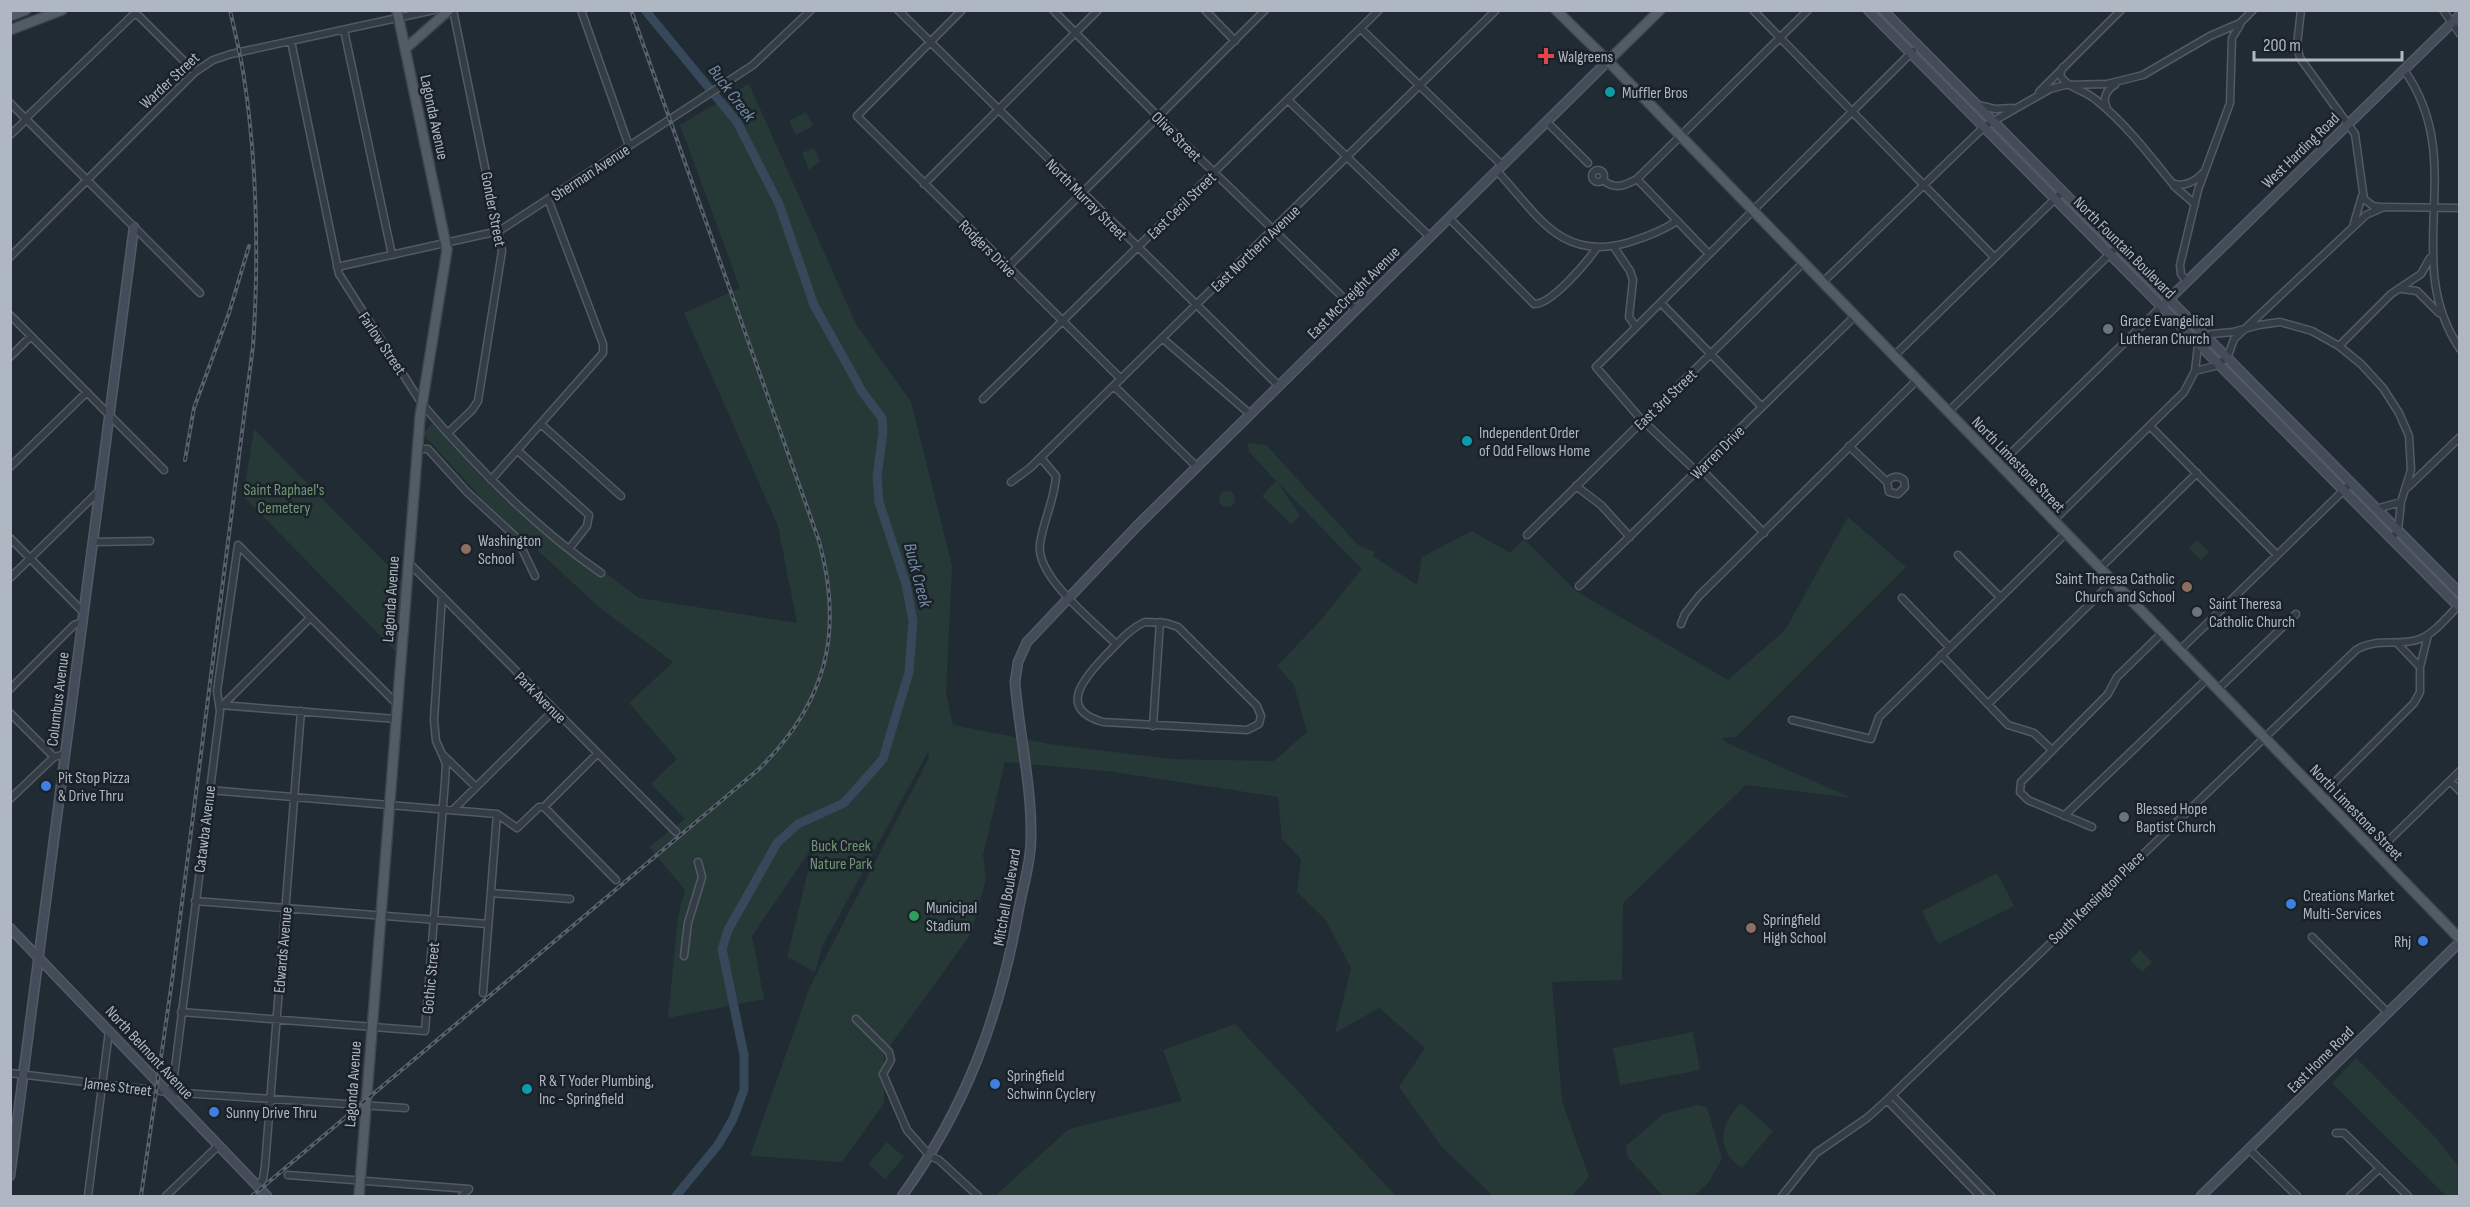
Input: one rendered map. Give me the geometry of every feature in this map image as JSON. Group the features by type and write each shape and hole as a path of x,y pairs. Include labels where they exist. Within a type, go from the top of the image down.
{"main road":[{"path":"10,16 26,10"},
{"path":"27,21 33,10"},
{"path":"10,30 27,21 62,10"},
{"path":"405,49 451,10"},
{"name":"North Limestone Street","path":"1556,10 1823,282 2460,940"},
{"name":"East McCreight Avenue","path":"1608,61 1660,10"},
{"name":"Lagonda Avenue","path":"359,1197 417,449 422,404 447,259 446,243 398,14"}],"street":[{"name":"Warder Street","path":"10,257 195,72 222,56 344,30 398,14 434,10"},
{"name":"Gonder Street","path":"448,433 478,401 502,258 499,231 451,10"},
{"path":"581,10 629,146"},
{"name":"Sherman Avenue","path":"337,267 499,231 741,72 772,50 811,10"},
{"name":"North Murray Street","path":"898,10 1137,249 1279,386"},
{"path":"930,42 962,10"},
{"name":"Olive Street","path":"1053,10 1214,173 1356,310"},
{"path":"924,184 1098,10"},
{"path":"1205,10 1235,41"},
{"path":"1007,268 1265,10"},
{"name":"East Cecil Street","path":"983,399 1379,10"},
{"name":"East Northern Avenue","path":"1011,482 1041,458 1496,10"},
{"path":"1753,10 1994,257"},
{"path":"1603,180 1616,187 1637,179 1808,10"},
{"name":"North Fountain Boulevard","path":"1868,10 2111,254 2342,492 2459,606"},
{"name":"North Fountain Boulevard","path":"1882,10 2208,336 2460,593"},
{"path":"2031,99 2121,10"},
{"path":"2187,282 2181,274 2180,266 2195,204 2230,103 2233,33 2253,10"},
{"path":"2301,10 2297,45 2301,58 2357,140 2362,192 2360,210 2350,228"},
{"path":"2443,10 2460,34"},
{"path":"10,135 132,15 139,16 195,72"},
{"name":"West Harding Road","path":"2162,306 2460,15"},
{"path":"1823,282 1922,184 1985,126 2050,89 2072,85 2118,83 2154,70 2197,43 2245,20"},
{"path":"1361,29 1500,168 1563,239 1576,245 1596,249 1614,247 1646,237 1677,221"},
{"path":"344,30 392,255"},
{"name":"Farlow Street","path":"291,41 337,267 344,283 422,404 491,480 569,549 601,573"},
{"name":"Rodgers Drive","path":"930,42 857,116 1007,268 1121,379"},
{"path":"1764,532 1643,420 1596,367 1918,46"},
{"name":"East McCreight Avenue","path":"1069,597 1197,467 1608,61"},
{"path":"2063,67 2062,79 2093,97 2109,111 2134,136 2172,183 2195,204"},
{"path":"2404,70 2417,92 2430,128 2437,173 2432,253 2433,281 2441,316"},
{"path":"2109,111 2105,102 2106,93 2118,83"},
{"path":"1288,100 1430,237"},
{"path":"10,103 200,293"},
{"path":"1975,103 1995,109 2016,107"},
{"path":"1547,122 1588,163"},
{"path":"2172,183 2178,185 2191,182 2207,166"},
{"path":"1637,179 1708,253"},
{"path":"1894,356 2063,191"},
{"path":"2362,192 2370,204 2384,207 2460,208"},
{"path":"491,480 600,359 603,349 548,199"},
{"path":"2195,371 2219,364 2227,356 2234,339 2350,228 2366,215 2384,207"},
{"path":"1449,218 1534,304 1547,300 1588,260 1596,249"},
{"name":"Columbus Avenue","path":"10,1176 134,227"},
{"path":"1948,412 2118,246"},
{"path":"1614,247 1632,275 1634,288 1629,317 1636,327"},
{"path":"2338,346 2383,301 2421,274 2432,253"},
{"name":"East 3rd Street","path":"1527,535 1803,262"},
{"path":"2399,289 2417,291 2441,316 2460,349"},
{"path":"1661,303 1762,407"},
{"path":"1999,465 2162,306"},
{"path":"10,315 164,470"},
{"name":"Warren Drive","path":"1579,586 1855,316"},
{"path":"2053,521 2184,392 2195,371 2198,345 2208,336 2280,322 2302,327 2338,346 2361,364 2391,400 2404,424 2412,457 2401,502 2398,531 2391,539"},
{"path":"10,357 31,336"},
{"path":"1162,338 1251,414"},
{"path":"1681,624 1694,602 1917,380"},
{"path":"1114,386 1197,467"},
{"path":"10,467 87,392"},
{"path":"542,425 621,495"},
{"path":"2150,426 2277,555"},
{"path":"2405,490 2460,436"},
{"path":"1849,446 1887,482"},
{"path":"417,449 428,449 467,492 516,538 535,576"},
{"path":"518,452 590,516 587,526 569,549"},
{"path":"2412,457 2421,466 2432,464"},
{"path":"1041,458 1055,473 1056,480 1040,541 1039,554 1048,575 1116,644"},
{"path":"2099,569 2196,473"},
{"path":"2179,651 2351,483"},
{"path":"1576,486 1600,505 1630,537"},
{"path":"10,578 98,492"},
{"path":"2376,509 2401,502"},
{"path":"1792,720 1871,739 1879,717 2065,534"},
{"path":"10,538 84,612"},
{"path":"92,542 150,541"},
{"name":"Catawba Avenue","path":"169,1092 173,1084 221,705 218,691 237,544 310,618"},
{"path":"1958,555 2000,597"},
{"name":"Park Avenue","path":"408,561 675,832"},
{"path":"1988,704 2112,582"},
{"name":"Gothic Street","path":"181,1012 425,1031 446,764 436,741 434,720 442,596"},
{"name":"Mitchell Boulevard","path":"902,1197 930,1156 958,1104 992,1023 1006,977 1026,871 1031,831 1017,705 1018,662 1034,632 1069,597"},
{"path":"1902,598 1949,647"},
{"path":"2321,796 2414,703 2420,692 2420,666 2428,635 2459,606"},
{"path":"2217,690 2296,614"},
{"path":"221,705 310,618 397,704"},
{"path":"10,689 74,625 82,622"},
{"path":"1154,726 1160,622"},
{"path":"1160,622 1178,627 1257,706 1260,721 1247,730 1103,722 1089,717 1077,699 1083,679 1116,644 1139,625 1160,622"},
{"path":"2092,827 2028,800 2019,788 2020,782 2108,694 2117,677 2162,633"},
{"name":"South Kensington Place","path":"1782,1197 1816,1153 1867,1118 1890,1098 2356,650 2370,643 2397,643 2428,635"},
{"path":"2397,643 2420,666"},
{"path":"1941,655 2008,725 2034,733 2052,750"},
{"path":"2064,816 2207,679"},
{"path":"221,705 396,719"},
{"path":"453,810 554,710"},
{"name":"Edwards Avenue","path":"258,1187 264,1173 301,711"},
{"path":"10,713 54,757"},
{"path":"10,799 54,757 65,754"},
{"path":"442,754 476,787"},
{"path":"209,790 497,814 517,828 539,807 544,807 597,754"},
{"path":"2376,853 2460,771"},
{"path":"2450,781 2460,791"},
{"path":"544,807 616,880"},
{"path":"483,993 497,814"},
{"path":"684,956 688,923 702,877 698,862"},
{"path":"491,893 570,899"},
{"path":"195,901 488,924"},
{"name":"North Belmont Avenue","path":"10,928 267,1197"},
{"path":"2312,937 2388,1013"},
{"name":"East Home Road","path":"2201,1197 2460,940"},
{"path":"856,1019 889,1052 891,1060 883,1074 907,1130 930,1156 939,1161 978,1197"},
{"path":"88,1197 110,1031"},
{"name":"James Street","path":"10,1073 169,1092 405,1108"},
{"path":"1890,1098 1980,1197"},
{"path":"1890,1098 1991,1197"},
{"path":"2336,1133 2344,1132 2409,1197"},
{"path":"166,1197 218,1146"},
{"path":"2249,1149 2297,1197"},
{"path":"2350,1197 2380,1168"},
{"path":"288,1175 469,1190 462,1197"}],"green space":[{"name":"Buck Creek Nature Park","path":"749,84 856,324 911,402 952,566 946,693 953,725 1049,744 1170,759 1274,761 1307,732 1294,685 1277,666 1320,621 1362,569 1279,484 1300,516 1291,524 1262,496 1275,482 1278,483 1249,452 1248,443 1266,445 1358,545 1374,552 1373,556 1417,585 1422,557 1472,531 1510,553 1524,539 1576,591 1728,680 1785,630 1848,517 1906,567 1736,737 1722,738 1727,743 1852,798 1746,785 1623,903 1622,980 1552,982 1562,1101 1589,1177 1572,1196 1493,1196 1441,1146 1399,1087 1425,1048 1379,1008 1335,1033 1351,968 1325,919 1297,892 1301,859 1282,839 1278,797 1107,771 1005,762 983,855 986,879 971,934 884,1054 884,1103 842,1162 750,1156 809,989 928,760 929,750 822,947 815,972 787,957 815,843 752,936 764,999 668,1018 678,916 685,890 649,847 685,819 651,784 677,759 629,703 673,662 600,608 483,500 423,434 432,423 489,485 639,598 797,623 778,526 684,313 740,288 680,125"},
{"path":"806,112 813,126 796,135 789,121"},
{"path":"814,148 820,161 809,170 802,153"},
{"name":"Saint Raphael's Cemetery","path":"254,429 406,584 400,656 243,496"},
{"path":"1227,491 1235,499 1227,507 1219,499"},
{"path":"2197,540 2209,552 2201,560 2189,548"},
{"path":"1997,873 2014,906 1938,944 1922,911"},
{"path":"2140,950 2152,962 2142,972 2130,960"},
{"path":"1235,1024 1396,1196 995,1196 1069,1129 1182,1101 1163,1050"},
{"path":"1693,1032 1700,1070 1620,1085 1613,1048"},
{"path":"2356,1058 2435,1137 2459,1167 2459,1196 2446,1196 2332,1083"},
{"path":"1741,1103 1773,1131 1742,1168 1733,1161 1724,1145 1725,1128"},
{"path":"1697,1105 1707,1107 1722,1159 1708,1183 1694,1196 1663,1196 1627,1156 1626,1146 1663,1114"},
{"path":"887,1142 904,1157 885,1179 868,1164"}],"waterway":[{"name":"Buck Creek","path":"645,10 737,122 779,204 814,305 863,393 882,418 883,432 877,477 879,502 906,584 913,621 909,672 883,759 844,803 798,824 777,843 728,930 722,949 744,1055 744,1090 733,1119 718,1145 676,1196"}],"railway":[{"path":"141,1196 172,981 253,346 256,246 252,143 240,53 230,10"},
{"path":"252,1196 759,769 782,744 801,718 824,664 829,635 830,606 819,541 631,10"},
{"path":"185,460 194,408 229,313 249,246"}],"place":[{"name":"Walgreens","path":"1546,56"},
{"name":"Muffler Bros","path":"1610,92"},
{"name":"Grace Evangelical Lutheran Church","path":"2108,329"},
{"name":"Independent Order of Odd Fellows Home","path":"1467,441"},
{"name":"Washington School","path":"466,549"},
{"name":"Saint Theresa Catholic Church and School","path":"2187,587"},
{"name":"Saint Theresa Catholic Church","path":"2197,612"},
{"name":"Pit Stop Pizza & Drive Thru","path":"46,786"},
{"name":"Blessed Hope Baptist Church","path":"2124,817"},
{"name":"Creations Market Multi-Services","path":"2291,904"},
{"name":"Municipal Stadium","path":"914,916"},
{"name":"Springfield High School","path":"1751,928"},
{"name":"Rhj","path":"2423,941"},
{"name":"Springfield Schwinn Cyclery","path":"995,1084"},
{"name":"R & T Yoder Plumbing, Inc - Springfield","path":"527,1089"},
{"name":"Sunny Drive Thru","path":"214,1112"}]}
